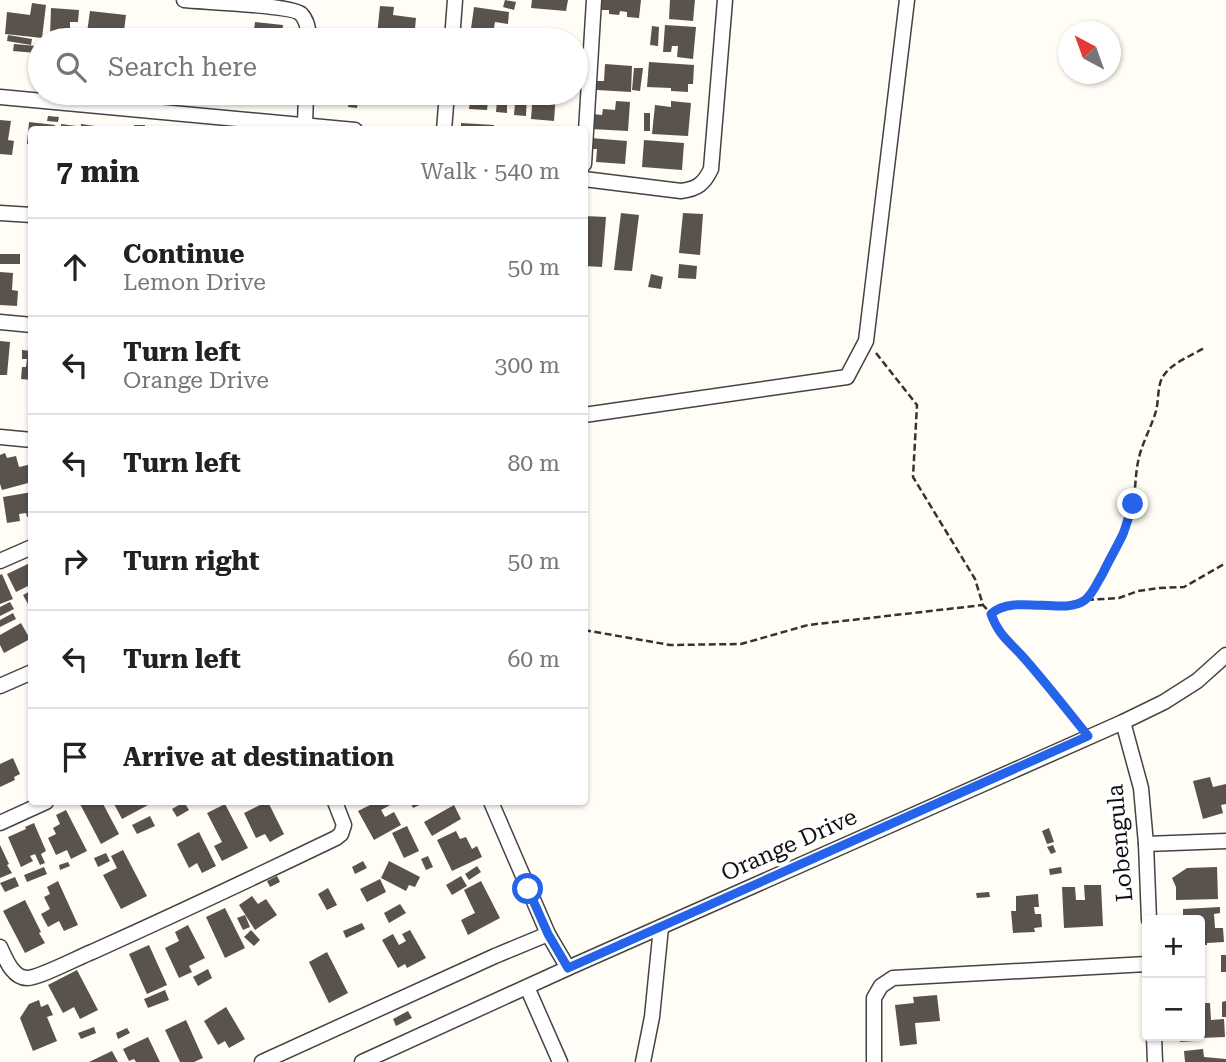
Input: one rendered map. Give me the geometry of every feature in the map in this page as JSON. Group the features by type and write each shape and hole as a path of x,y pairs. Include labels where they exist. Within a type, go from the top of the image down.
{"street":[{"path":"184,0 279,7 301,14 308,28"},
{"path":"453,28 455,0"},
{"path":"588,98 594,0"},
{"path":"588,179 681,191 701,186 706,180 711,169 724,0"},
{"path":"588,414 847,377 866,341 907,0"},
{"path":"0,97 28,100"},
{"path":"87,105 315,126"},
{"path":"305,125 306,105"},
{"path":"444,126 446,105"},
{"path":"586,126 588,105"},
{"path":"0,213 28,215"},
{"path":"0,322 28,325"},
{"path":"0,437 28,440"},
{"path":"0,561 28,549"},
{"name":"Orange Drive","path":"362,1062 1123,722 1164,702 1197,681 1226,655"},
{"path":"0,686 28,674"},
{"name":"Lobengula","path":"1123,722 1141,788 1149,915"},
{"path":"0,823 39,805"},
{"path":"0,947 8,964 16,973 27,978 57,967 336,838 341,834 344,825 336,805"},
{"path":"492,805 548,934 568,968"},
{"path":"1146,844 1226,841"},
{"path":"643,1062 652,1017 661,927"},
{"path":"262,1062 548,934"},
{"path":"874,1062 874,998 881,986 893,978 1142,964"},
{"path":"527,987 560,1062"},
{"path":"1154,1041 1155,1062"}],"path":[{"path":"866,341 918,405 913,477 975,579 983,605 991,614 1000,634 1023,656 1088,736"},
{"path":"1085,600 1122,536 1133,504 1138,461 1155,413 1161,379 1170,369 1204,348"},
{"path":"991,614 994,610 1023,604 1073,604 1085,600 1119,598 1138,591 1184,587 1226,563"},
{"path":"588,631 670,645 741,644 808,625 983,605"}],"building":[{"path":"505,0 516,2 514,10 503,7"},
{"path":"532,0 568,0 566,11 531,8"},
{"path":"602,0 641,0 639,18 627,17 627,12 620,11 619,15 609,14 609,10 601,10"},
{"path":"670,0 695,0 693,21 669,19"},
{"path":"32,3 46,5 43,28 28,28 28,36 5,34 7,12 30,15"},
{"path":"380,6 394,7 393,15 416,18 415,28 378,28"},
{"path":"474,7 509,12 508,24 495,22 494,28 471,28"},
{"path":"51,8 79,10 78,22 70,22 70,28 50,28"},
{"path":"90,11 126,15 124,28 88,28"},
{"path":"255,22 283,25 283,28 254,28"},
{"path":"665,25 696,27 693,59 677,57 678,46 672,46 671,52 663,52"},
{"path":"652,26 659,27 658,46 650,45"},
{"path":"8,35 28,38 28,44 7,41"},
{"path":"14,44 28,45 28,52 13,51"},
{"path":"649,62 694,65 693,84 688,84 688,92 647,87"},
{"path":"605,64 632,66 631,92 597,90 597,81 604,81"},
{"path":"634,68 643,68 640,91 632,90"},
{"path":"616,101 630,102 628,131 591,129 592,114 602,115 603,109 615,110"},
{"path":"671,101 691,103 688,136 652,134 655,105 671,107"},
{"path":"470,105 488,105 487,110 469,109"},
{"path":"497,105 507,105 507,113 496,112"},
{"path":"515,105 526,105 526,116 514,115"},
{"path":"532,105 555,105 554,121 531,119"},
{"path":"644,113 650,113 650,131 644,131"},
{"path":"48,116 59,117 58,122 47,121"},
{"path":"0,120 11,121 8,140 14,141 12,155 0,154"},
{"path":"29,122 55,125 55,126 29,126"},
{"path":"461,123 494,125 494,126 461,126"},
{"path":"591,138 627,141 625,164 596,162 597,149 590,149"},
{"path":"644,140 684,143 682,170 642,167"},
{"path":"621,213 639,215 632,271 614,270"},
{"path":"683,213 703,214 700,255 679,253"},
{"path":"588,216 606,217 602,267 588,266"},
{"path":"0,254 20,254 20,264 0,264"},
{"path":"679,264 697,266 696,279 678,278"},
{"path":"0,272 13,273 12,290 18,291 17,306 0,305"},
{"path":"651,274 663,277 661,289 648,287"},
{"path":"0,341 10,342 7,375 0,375"},
{"path":"22,350 28,351 28,380 21,379 22,367 26,367 27,359 22,359"},
{"path":"5,453 7,458 16,456 19,467 28,465 28,483 2,490 0,455"},
{"path":"28,493 28,517 26,513 19,514 20,521 7,523 3,497"},
{"path":"28,564 28,586 16,592 7,574"},
{"path":"2,574 13,599 0,604 0,575"},
{"path":"10,602 14,609 0,616 0,607"},
{"path":"13,613 16,619 0,627 0,620"},
{"path":"21,623 28,640 4,653 0,645 0,635"},
{"path":"13,758 20,774 14,777 15,780 0,787 0,764"},
{"path":"1210,777 1213,787 1226,784 1226,804 1221,805 1223,813 1203,819 1193,781"},
{"path":"81,805 104,805 119,834 101,844"},
{"path":"115,805 148,805 122,819"},
{"path":"186,805 189,810 177,817 172,809"},
{"path":"226,805 248,848 222,861 214,846 222,842 207,813"},
{"path":"260,805 270,805 284,834 270,842 265,834 256,838 244,813"},
{"path":"370,805 390,805 381,810 385,817 394,812 401,825 374,840 358,811"},
{"path":"454,805 461,819 432,836 424,822"},
{"path":"66,810 87,851 71,859 67,850 56,855 48,838 56,834 53,828 60,824 56,815"},
{"path":"150,816 155,826 137,834 132,825"},
{"path":"34,823 46,851 41,854 45,863 40,865 35,854 30,856 33,861 21,867 8,837"},
{"path":"407,826 419,851 404,858 392,833"},
{"path":"1049,828 1054,842 1047,844 1042,831"},
{"path":"456,831 460,839 466,837 472,849 477,846 482,857 452,871 437,840"},
{"path":"199,832 216,866 202,873 197,863 189,868 177,844"},
{"path":"0,845 12,873 0,878"},
{"path":"1053,845 1056,852 1051,854 1047,847"},
{"path":"123,850 147,896 121,909 103,875 117,868 111,856"},
{"path":"106,853 110,861 98,867 94,858"},
{"path":"428,856 433,867 426,870 421,859"},
{"path":"363,861 367,868 355,874 352,867"},
{"path":"389,861 420,877 415,887 409,885 406,891 381,878"},
{"path":"68,862 70,866 60,870 59,865"},
{"path":"477,866 481,872 469,880 465,874"},
{"path":"44,867 47,874 27,882 24,875"},
{"path":"1061,867 1062,873 1050,875 1049,869"},
{"path":"1217,867 1218,899 1176,900 1176,887 1172,878 1187,868"},
{"path":"277,876 280,882 270,887 267,881"},
{"path":"461,876 467,886 452,895 446,885"},
{"path":"15,877 19,886 5,892 0,883"},
{"path":"380,879 386,892 367,902 360,889"},
{"path":"58,881 78,925 64,931 59,921 48,927 41,914 50,909 44,897 50,894 47,887"},
{"path":"481,881 500,918 468,935 461,920 475,913 464,890"},
{"path":"1084,885 1101,885 1103,926 1064,928 1062,887 1075,887 1076,900 1085,900"},
{"path":"328,888 337,905 327,910 318,894"},
{"path":"989,892 990,897 977,898 976,893"},
{"path":"1038,894 1039,907 1034,907 1035,914 1041,914 1042,927 1034,928 1035,932 1013,933 1011,911 1016,911 1016,896"},
{"path":"252,896 258,904 266,899 277,915 255,930 239,905"},
{"path":"25,900 45,943 25,953 3,911"},
{"path":"400,904 406,913 389,923 384,913"},
{"path":"1220,907 1220,913 1214,914 1215,928 1223,928 1224,942 1205,945 1205,915 1183,915 1183,909"},
{"path":"225,908 245,948 225,958 206,917"},
{"path":"245,915 250,927 243,930 237,918"},
{"path":"362,923 365,929 346,938 343,931"},
{"path":"188,925 205,958 189,966 192,972 179,978 165,948 179,941 175,932"},
{"path":"251,930 260,940 254,946 244,937"},
{"path":"410,930 426,958 407,968 405,964 398,968 382,940 393,934 399,945 406,941 402,934"},
{"path":"149,945 167,985 147,994 129,954"},
{"path":"327,952 348,993 329,1003 309,962"},
{"path":"1221,955 1226,955 1226,972 1221,972"},
{"path":"208,969 212,978 198,986 193,977"},
{"path":"77,970 98,1010 80,1019 74,1007 63,1013 48,985"},
{"path":"165,990 169,1000 148,1008 144,999"},
{"path":"937,995 940,1021 915,1023 917,1044 900,1046 895,1005 914,1003 913,997"},
{"path":"39,1000 41,1007 48,1004 53,1015 47,1017 57,1041 33,1051 20,1018 29,1004"},
{"path":"1226,1001 1226,1017 1222,1017 1222,1002"},
{"path":"1205,1003 1210,1003 1211,1020 1224,1019 1225,1037 1205,1038"},
{"path":"226,1007 245,1039 229,1048 225,1041 218,1045 204,1021"},
{"path":"408,1011 412,1018 396,1026 393,1019"},
{"path":"186,1020 203,1058 194,1062 180,1062 165,1030"},
{"path":"94,1027 96,1033 81,1039 78,1033"},
{"path":"127,1028 130,1033 118,1039 116,1033"},
{"path":"148,1037 160,1062 136,1062 134,1059 129,1061 123,1049"},
{"path":"1203,1049 1204,1057 1226,1059 1226,1062 1185,1062 1184,1051"},
{"path":"112,1051 118,1062 89,1062"}],"route":[{"path":"528,889 548,934 568,968 1088,736 1023,656 996,628 991,614 994,610 1023,604 1054,606 1085,600 1122,536 1133,504"}]}
